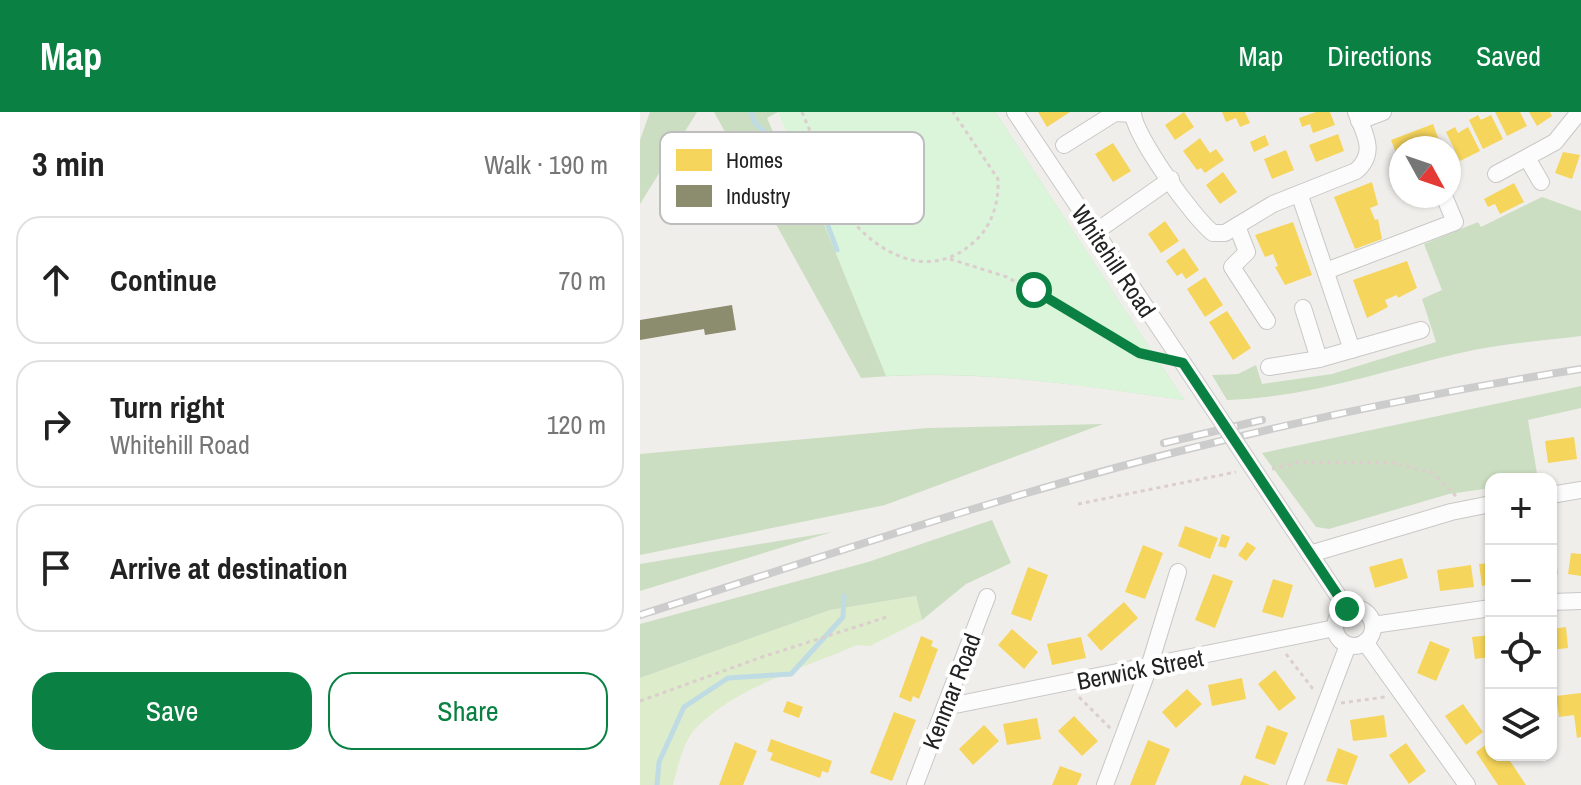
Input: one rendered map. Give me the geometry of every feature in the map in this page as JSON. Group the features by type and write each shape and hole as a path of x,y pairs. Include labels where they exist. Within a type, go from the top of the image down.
{"street":[{"name":"Whitehill Road","path":"1015,112 1347,609"},
{"path":"1064,145 1115,113 1133,113 1171,179 1213,233 1225,233 1273,204 1300,196 1356,171 1366,163 1370,151 1358,116 1383,112"},
{"path":"1496,174 1555,142 1576,116"},
{"path":"1527,158 1541,182"},
{"path":"1094,233 1171,179"},
{"path":"1300,196 1352,350"},
{"path":"1326,271 1455,222 1449,208"},
{"path":"1237,226 1247,252 1232,267 1267,321"},
{"path":"1303,308 1319,359"},
{"path":"1269,367 1319,359 1421,330"},
{"path":"1557,494 1581,490"},
{"path":"1310,554 1451,512 1485,505"},
{"path":"1105,785 1149,667 1178,572"},
{"name":"Kenmar Road","path":"915,785 987,597"},
{"path":"1557,602 1581,601"},
{"path":"1365,642 1348,645 1339,639 1335,628 1338,616 1347,609 1364,610 1373,625"},
{"path":"1373,625 1485,609"},
{"path":"1365,642 1373,625"},
{"name":"Berwick Street","path":"945,707 1335,628"},
{"path":"1365,642 1467,785"},
{"path":"1295,785 1348,645"}],"path":[{"path":"802,112 810,132"},
{"path":"855,224 862,232 898,256 932,263 950,259 981,235 989,224 999,191 998,179 953,112"},
{"path":"950,259 975,265 1034,290 1139,353 1183,363"},
{"path":"640,701 890,616"},
{"path":"1276,642 1326,705 1404,695"},
{"path":"1067,684 1122,740"}],"green space":[{"path":"650,112 697,112 685,132 660,132 660,172 640,204 640,140"},
{"path":"714,112 778,112 767,118 773,132 725,132"},
{"path":"778,112 995,112 1184,400 998,377 886,376 824,224 924,224 924,132 786,132"},
{"path":"965,112 995,112 1184,400 1063,383 983,376 861,378 776,224 924,224 924,135"},
{"path":"1542,197 1581,211 1581,336 1475,350 1315,389 1257,398 1227,400 1212,375 1238,374 1256,365 1262,384 1332,374 1436,342 1422,299 1442,290 1424,244 1478,222 1481,227"},
{"path":"1581,386 1581,408 1528,420 1537,473 1485,473 1485,489 1449,494 1329,529 1316,527 1262,453"},
{"path":"1103,424 885,505 640,555 640,454 927,428"},
{"path":"992,520 1011,563 966,584 922,620 916,596 830,610 640,678 640,624 868,562"},
{"path":"832,532 640,591 640,564"},
{"path":"916,596 922,620 870,646 857,645 751,689 713,713 691,733 673,785 640,785 640,678 830,610"}],"building: Homes":[{"path":"1038,112 1070,112 1047,127"},
{"path":"1184,112 1194,127 1175,140 1165,125"},
{"path":"1222,112 1245,112 1250,123 1240,127 1236,118 1226,122"},
{"path":"1316,112 1330,112 1335,125 1313,133 1310,124 1302,127 1299,118"},
{"path":"1495,112 1520,112 1527,126 1507,136"},
{"path":"1529,112 1550,112 1552,116 1537,126"},
{"path":"1478,115 1481,120 1491,115 1503,139 1483,149 1469,120"},
{"path":"1433,124 1437,136 1402,136"},
{"path":"1455,127 1458,133 1468,127 1480,151 1461,160 1461,136 1448,136 1446,132"},
{"path":"1338,134 1344,151 1316,162 1309,145"},
{"path":"1265,135 1269,145 1254,152 1250,142"},
{"path":"1200,138 1210,153 1216,149 1224,160 1205,173 1201,168 1197,170 1183,151"},
{"path":"1113,143 1131,171 1113,182 1095,154"},
{"path":"1286,150 1294,170 1272,179 1264,159"},
{"path":"1563,152 1580,155 1572,179 1555,173"},
{"path":"1223,172 1237,192 1220,204 1206,185"},
{"path":"1372,182 1378,205 1370,208 1375,220 1378,219 1382,239 1355,249 1334,197"},
{"path":"1514,183 1524,202 1500,214 1495,204 1488,207 1484,199"},
{"path":"1165,221 1179,241 1161,253 1148,234"},
{"path":"1293,222 1312,275 1285,285 1275,267 1278,266 1273,254 1265,257 1255,235"},
{"path":"1184,248 1199,270 1186,279 1182,273 1177,276 1166,261"},
{"path":"1407,261 1417,288 1398,298 1397,295 1385,300 1388,307 1367,318 1353,280"},
{"path":"1205,277 1223,305 1205,317 1187,289"},
{"path":"1227,311 1251,348 1233,360 1209,322"},
{"path":"1574,437 1577,459 1548,463 1545,441"},
{"path":"1185,526 1218,538 1210,559 1178,546"},
{"path":"1222,534 1230,537 1226,548 1218,546"},
{"path":"1247,542 1256,548 1246,561 1238,555"},
{"path":"1143,545 1163,553 1145,599 1125,592"},
{"path":"1571,553 1581,554 1581,576 1568,574"},
{"path":"1402,558 1408,578 1375,588 1369,567"},
{"path":"1479,564 1485,564 1485,585 1482,586"},
{"path":"1471,565 1474,587 1440,591 1437,570"},
{"path":"1028,567 1048,575 1031,621 1011,614"},
{"path":"1213,574 1233,581 1215,628 1195,620"},
{"path":"1273,579 1293,585 1283,618 1262,612"},
{"path":"1124,602 1138,618 1101,651 1087,635"},
{"path":"1566,627 1568,648 1557,649 1557,628"},
{"path":"1012,629 1038,652 1024,669 998,645"},
{"path":"921,636 933,641 931,646 938,649 919,699 913,696 911,702 899,697"},
{"path":"1485,636 1485,658 1475,659 1472,637"},
{"path":"1081,637 1086,658 1052,665 1047,644"},
{"path":"1430,641 1450,649 1436,681 1417,673"},
{"path":"1275,670 1296,698 1279,711 1258,684"},
{"path":"1242,678 1246,699 1212,706 1208,685"},
{"path":"1187,689 1202,704 1176,728 1162,712"},
{"path":"1581,693 1581,737 1577,738 1574,715 1559,717 1557,696"},
{"path":"787,701 803,707 799,718 783,712"},
{"path":"1463,704 1483,732 1466,745 1445,716"},
{"path":"894,712 916,720 892,781 870,773"},
{"path":"1384,715 1387,737 1353,741 1350,720"},
{"path":"1074,716 1098,741 1082,756 1058,731"},
{"path":"1037,718 1041,739 1007,745 1003,724"},
{"path":"984,725 999,741 973,765 959,749"},
{"path":"1267,725 1288,733 1275,765 1255,758"},
{"path":"771,739 832,761 828,773 822,771 820,778 770,760 773,753 767,751"},
{"path":"1148,740 1170,749 1155,785 1130,785"},
{"path":"735,742 757,751 743,785 719,785"},
{"path":"1406,743 1426,771 1409,784 1389,755"},
{"path":"1485,745 1485,761 1510,761 1526,785 1498,785 1476,752"},
{"path":"1338,748 1358,756 1347,785 1326,781"},
{"path":"1060,766 1082,774 1077,785 1052,785"},
{"path":"1244,775 1270,785 1240,785"}],"building: Industry":[{"path":"732,305 736,330 705,335 704,329 640,340 640,320"}],"waterway":[{"path":"751,112 755,123 765,132"},
{"path":"827,224 837,250"},
{"path":"657,785 659,762 684,707 728,678 791,674 843,617 844,596"}],"railway":[{"path":"640,615 910,528 1115,468 1332,415 1581,369"},
{"path":"1164,443 1262,420"}],"route":[{"path":"1034,290 1139,353 1183,363 1347,609"}]}
